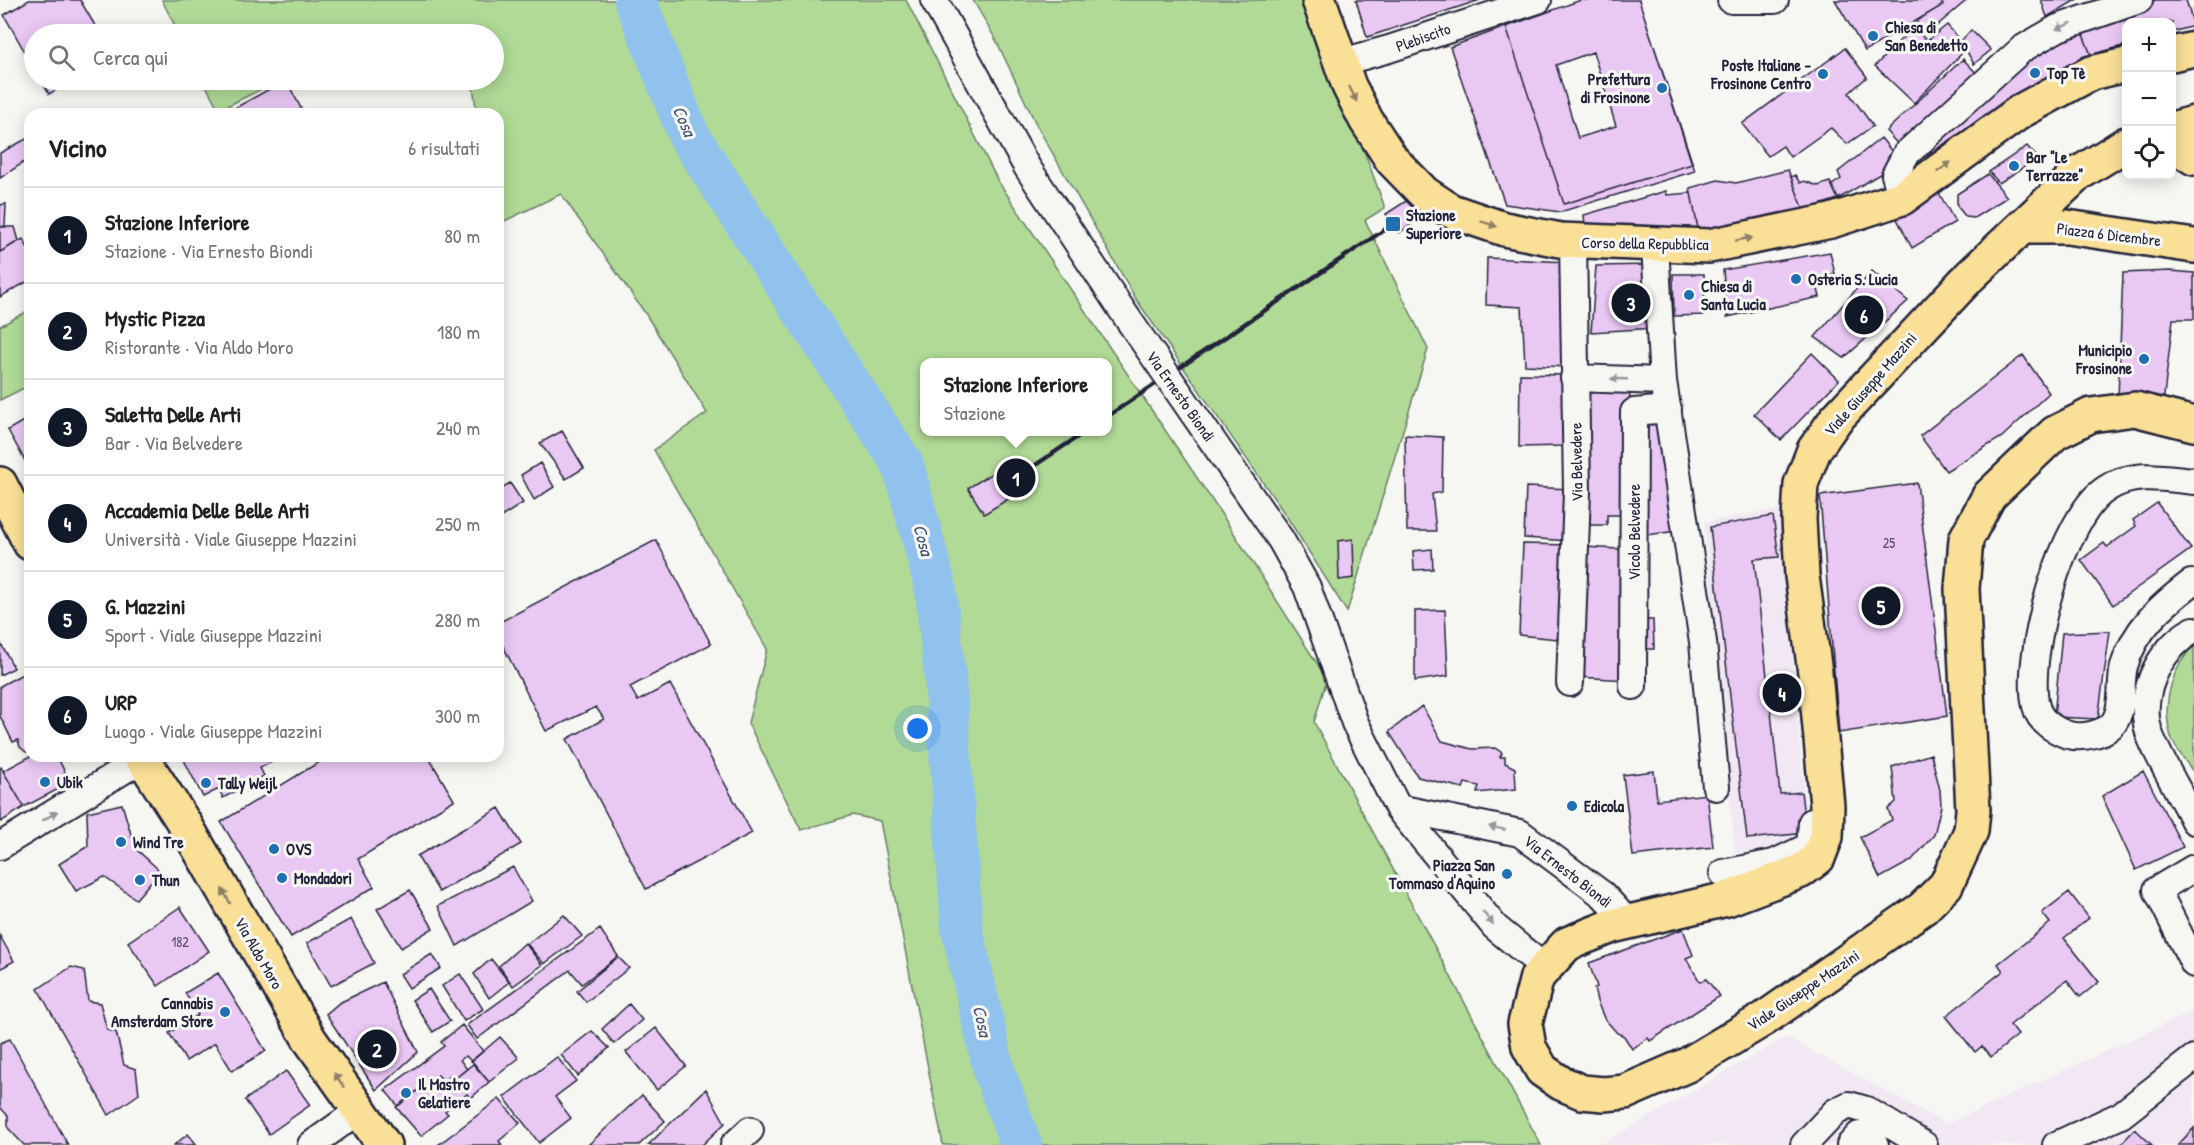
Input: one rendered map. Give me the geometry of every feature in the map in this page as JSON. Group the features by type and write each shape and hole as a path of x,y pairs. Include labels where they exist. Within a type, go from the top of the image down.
{"main road":[{"name":"Corso della Repubblica","path":"1319,0 1327,29 1342,62 1349,86 1366,120 1392,160 1424,193 1450,211 1504,229 1573,241 1655,246 1709,246 1831,221 1902,198 2021,111 2091,73 2122,66"},
{"path":"2176,53 2194,49"},
{"path":"2176,128 2194,123"},
{"name":"Viale Giuseppe Mazzini","path":"2122,147 2078,174 1970,276 1836,419 1814,450 1801,484 1799,519 1802,576 1815,673 1827,816 1826,837 1818,858 1801,871 1727,899 1628,922 1567,944 1538,977 1525,1024 1529,1047 1542,1070 1561,1083 1582,1092 1604,1094 1624,1092 1687,1065 1764,1019 1923,908 1946,885 1971,831 1973,791 1962,590 1966,539 1989,496 2055,433 2091,415 2135,409 2194,424"},
{"path":"2176,147 2194,158"},
{"name":"Piazza 6 Dicembre","path":"2024,227 2067,227 2194,246"},
{"path":"0,484 24,531"},
{"name":"Via Aldo Moro","path":"144,762 186,826 310,1040 384,1145"}],"street":[{"name":"Via Ernesto Biondi","path":"934,0 1027,167 1128,319 1281,540 1307,587 1355,723 1398,808 1495,927 1545,968"},
{"name":"Plebiscito","path":"1342,62 1389,50 1538,0"},
{"path":"1731,0 1775,0"},
{"path":"1902,198 1895,175 1906,154 2022,49 2058,28 2139,0"},
{"name":"Via Belvedere","path":"1570,683 1576,550 1573,241"},
{"path":"1655,246 1663,381 1703,642 1716,787"},
{"path":"1574,378 1663,381"},
{"name":"Vicolo Belvedere","path":"1633,686 1634,412 1668,409"},
{"path":"2191,584 2163,605 2136,635 2124,666 2118,718 2108,729 2089,735 2068,736 2048,726 2036,708 2033,680 2035,651 2059,559 2079,518 2106,489 2140,476 2194,481"},
{"path":"2194,630 2178,638 2156,667 2146,704 2150,735 2194,821"},
{"name":"Viale Giuseppe Mazzini","path":"1722,873 1774,863 1810,846 1813,807 1810,774 1822,748"},
{"path":"0,846 135,762"},
{"name":"Via Ernesto Biondi","path":"1398,808 1520,833 1604,895 1628,922"},
{"path":"2194,868 2157,890 2194,964"},
{"path":"2056,1145 2121,1115 2194,1058"},
{"path":"1804,1145 1835,1113 1849,1105 1866,1110 1924,1145"},
{"path":"311,1145 360,1110"},
{"path":"1850,1145 1859,1135 1875,1145"}],"shaded area":[{"path":"1779,509 1808,837 1778,851 1735,853 1704,522"},
{"path":"2194,1011 2194,1145 1600,1145 1786,1037 1947,1124"}],"green space":[{"path":"162,0 906,0 998,181 1226,521 1327,679 1314,722 1541,1145 943,1145 880,821 853,815 801,830 748,723 767,649 654,450 707,413 645,313 561,194 504,221 504,108 476,108 473,90 504,90 504,24 174,24"},
{"path":"973,0 1309,0 1385,208 1365,220 1428,349 1347,612 1287,517 1136,299 1037,126 996,40"},
{"path":"208,90 260,90 223,108 218,108"},
{"path":"24,313 24,388 0,400 0,326"},
{"path":"2194,646 2194,773 2172,738 2167,710 2175,675 2180,664"}],"building":[{"path":"29,0 80,0 94,24 24,24 24,50 4,15"},
{"path":"1356,0 1480,0 1367,37"},
{"path":"1581,0 1639,0 1692,164 1564,204 1506,27","holes":["1593,52 1616,126 1578,138 1556,65"]},
{"path":"1581,0 1639,0 1692,164 1564,204 1506,27"},
{"path":"1581,0 1639,0 1695,171 1560,212 1505,204 1450,47"},
{"name":"Chiesa di San Benedetto","path":"1835,0 1940,0 1943,5 1865,51"},
{"path":"1940,0 1967,0 1927,34 1916,21 1943,5"},
{"path":"2041,0 2076,0 2047,17"},
{"path":"2156,0 2186,0 2194,26 2176,31 2176,18 2122,18 2122,46 2091,55 2079,24"},
{"path":"2079,24 2091,55 2021,95 1921,159 1914,151 2048,40"},
{"path":"1947,25 1967,48 1914,103 1875,66 1913,27 1927,41"},
{"path":"1971,30 1991,50 1974,64 1961,41"},
{"path":"1845,48 1867,77 1849,93 1873,126 1847,144 1831,128 1790,157 1783,146 1768,156 1742,124"},
{"path":"1963,59 1980,77 1901,148 1886,131"},
{"path":"268,90 291,90 301,108 235,108"},
{"path":"1881,138 1894,154 1890,168 1838,199 1832,185 1841,179 1838,172"},
{"path":"24,140 24,162 0,178 0,153"},
{"path":"2027,146 2038,158 1999,183 1989,172"},
{"path":"1788,170 1804,210 1743,225 1698,229 1690,188 1718,180 1736,183"},
{"path":"1988,174 2007,197 1974,218 1966,217 1957,206 1957,194"},
{"path":"1795,175 1800,183 1804,181 1818,186 1830,182 1838,199 1804,210 1791,177"},
{"path":"1666,191 1667,195 1691,193 1698,229 1669,231 1585,225 1584,215"},
{"path":"1939,193 1955,222 1912,248 1896,217"},
{"name":"Stazione Superiore","path":"1414,196 1426,214 1399,233 1386,214"},
{"path":"6,204 5,226 0,227 0,205"},
{"path":"0,227 15,227 19,241 0,252"},
{"path":"23,239 24,241 24,283 0,297 0,252"},
{"path":"1830,252 1835,274 1816,281 1820,297 1727,317 1723,270"},
{"path":"1487,258 1566,262 1567,367 1525,365 1522,307 1486,305"},
{"path":"1651,265 1656,328 1591,332 1596,266"},
{"path":"1872,271 1908,301 1844,358 1815,337"},
{"name":"Municipio Frosinone","path":"2171,271 2194,273 2194,319 2173,319 2163,404 2118,398 2123,273"},
{"name":"Chiesa di Santa Lucia","path":"1673,274 1704,274 1705,315 1674,316"},
{"path":"1812,353 1839,380 1781,440 1754,414"},
{"path":"2023,355 2049,393 2002,437 1946,471 1920,436"},
{"path":"1520,374 1565,375 1565,446 1519,447"},
{"path":"1584,387 1630,387 1627,515 1607,515 1607,525 1581,525"},
{"path":"1665,414 1678,531 1637,536 1636,418"},
{"path":"24,421 24,459 8,430"},
{"path":"562,431 584,468 566,479 540,443"},
{"path":"1405,435 1443,437 1442,492 1432,494 1436,531 1407,531"},
{"path":"540,463 554,487 534,500 521,475"},
{"path":"1007,464 1023,490 984,514 968,488"},
{"path":"510,483 523,503 504,515 504,486"},
{"path":"1917,483 1947,716 1839,733 1820,496"},
{"path":"1526,487 1571,489 1570,541 1524,538"},
{"path":"2157,503 2191,549 2113,605 2081,560 2104,543 2107,547 2136,526 2133,520"},
{"path":"1773,516 1779,557 1754,559 1780,794 1801,792 1806,833 1747,839 1710,527"},
{"path":"1353,539 1354,578 1339,580 1338,541"},
{"path":"656,540 711,644 630,687 638,701 670,684 752,833 646,889 567,739 604,719 596,707 546,731 504,648 504,620"},
{"path":"1523,544 1571,545 1567,640 1519,635"},
{"path":"1585,547 1634,550 1627,680 1579,677"},
{"path":"1432,549 1433,569 1414,570 1413,551"},
{"path":"1445,610 1448,676 1415,681 1415,611"},
{"path":"1636,620 1653,620 1654,649 1636,649"},
{"path":"2110,631 2098,719 2054,717 2062,633"},
{"path":"0,642 14,668 0,675"},
{"path":"24,673 24,750 18,740 13,742 0,716 0,686"},
{"path":"1422,706 1442,741 1472,749 1495,748 1502,753 1500,757 1505,757 1505,763 1515,768 1516,789 1477,793 1479,786 1465,783 1463,788 1418,777 1389,732"},
{"path":"1931,754 1940,790 1941,806 1934,835 1911,861 1880,878 1860,837 1892,820 1888,809 1896,802 1892,767"},
{"path":"24,760 24,762 60,762 70,783 24,807 3,771"},
{"path":"185,762 272,762 260,768 264,776 223,798 219,789 203,797"},
{"path":"319,762 432,762 454,800 358,859 374,887 291,937 221,822"},
{"path":"0,768 24,807 1,822"},
{"path":"1654,771 1657,800 1707,794 1713,847 1633,856 1623,775"},
{"path":"2143,771 2183,847 2136,870 2102,796"},
{"path":"122,804 135,848 160,871 136,899 104,877 76,891 59,864 88,846 87,812"},
{"path":"499,808 521,844 439,892 417,856"},
{"path":"513,867 532,901 457,946 438,906"},
{"path":"410,890 433,928 401,948 377,909"},
{"path":"2069,892 2089,918 2064,938 2099,982 2080,997 2067,980 2010,1025 2018,1035 1991,1057 1982,1046 1975,1052 1946,1016 2003,971 1998,964 2050,923 2042,913"},
{"path":"180,907 209,951 158,986 128,942"},
{"path":"564,915 582,936 544,964 527,944"},
{"path":"351,919 374,963 331,986 307,943"},
{"path":"600,929 618,956 582,984 570,970 477,1039 467,1025"},
{"path":"1683,929 1693,955 1686,958 1700,982 1706,979 1720,996 1650,1041 1648,1038 1632,1049 1624,1036 1617,1033 1604,1018 1597,1001 1594,988 1597,987 1589,963"},
{"path":"0,936 14,961 0,969"},
{"path":"525,943 542,965 513,986 499,966"},
{"path":"432,954 441,968 409,988 400,974"},
{"path":"618,957 629,968 586,1002 577,991"},
{"path":"491,959 509,982 489,998 474,974"},
{"path":"71,967 84,970 88,1001 100,1003 107,1030 116,1032 124,1065 136,1069 139,1094 109,1115 38,989"},
{"path":"218,973 266,1051 232,1071 215,1043 186,1061 169,1033 198,1015 185,993"},
{"path":"460,974 483,1009 464,1021 442,986"},
{"path":"383,982 418,1052 376,1090 326,1014 339,1003"},
{"path":"429,989 450,1021 433,1032 412,1000"},
{"path":"629,1004 642,1020 614,1044 602,1029"},
{"path":"462,1025 483,1051 471,1061 466,1056 460,1060 467,1069 454,1079 451,1075 443,1081 438,1075 398,1106 385,1090 444,1046 441,1042"},
{"path":"656,1028 686,1066 657,1090 626,1052"},
{"path":"592,1031 609,1048 578,1076 561,1055"},
{"path":"500,1037 519,1058 489,1082 472,1061"},
{"path":"10,1039 68,1145 24,1145 8,1128 8,1116 0,1107 0,1043"},
{"path":"557,1057 576,1081 555,1097 571,1118 539,1143 504,1097"},
{"path":"473,1064 489,1082 471,1098 467,1094 445,1111 448,1114 421,1136 396,1107 438,1075 443,1081 451,1075 454,1079"},
{"path":"286,1071 310,1105 269,1134 245,1100"},
{"path":"706,1089 725,1123 702,1145 648,1145"},
{"path":"642,1095 665,1121 639,1145 588,1145"},
{"path":"499,1099 520,1123 499,1141 502,1145 438,1145"},
{"path":"2194,1128 2194,1145 2178,1145"},
{"path":"2135,1129 2152,1145 2120,1145"},
{"path":"188,1134 197,1145 174,1145"}],"waterway":[{"name":"Cosa","path":"635,0 689,136 903,465 935,585 945,676 962,929 994,1071 1021,1145"}],"railway":[{"path":"1112,413 1393,224"},
{"path":"1016,478 1079,436"}],"place":[{"name":"Chiesa di San Benedetto","path":"1873,36"},
{"name":"Top Tè","path":"2035,73"},
{"name":"Poste Italiane - Frosinone Centro","path":"1823,74"},
{"name":"Prefettura di Frosinone","path":"1662,88"},
{"name":"Bar \"Le Terrazze\"","path":"2014,166"},
{"name":"Stazione Superiore","path":"1393,224"},
{"name":"Osteria S. Lucia","path":"1796,279"},
{"name":"Chiesa di Santa Lucia","path":"1689,295"},
{"name":"Saletta Delle Arti","path":"1631,303"},
{"name":"URP","path":"1864,315"},
{"name":"Municipio Frosinone","path":"2144,359"},
{"name":"Stazione Inferiore","path":"1016,478"},
{"name":"G. Mazzini","path":"1881,606"},
{"name":"Accademia Delle Belle Arti","path":"1782,693"},
{"name":"Ubik","path":"45,782"},
{"name":"Tally Weijl","path":"206,783"},
{"name":"Edicola","path":"1572,806"},
{"name":"Wind Tre","path":"121,842"},
{"name":"OVS","path":"274,849"},
{"name":"Piazza San Tommaso d'Aquino","path":"1507,874"},
{"name":"Mondadori","path":"282,878"},
{"name":"Thun","path":"140,880"},
{"name":"Cannabis Amsterdam Store","path":"225,1012"},
{"name":"Mystic Pizza","path":"377,1049"},
{"name":"Il Mastro Gelatiere","path":"406,1093"}]}
